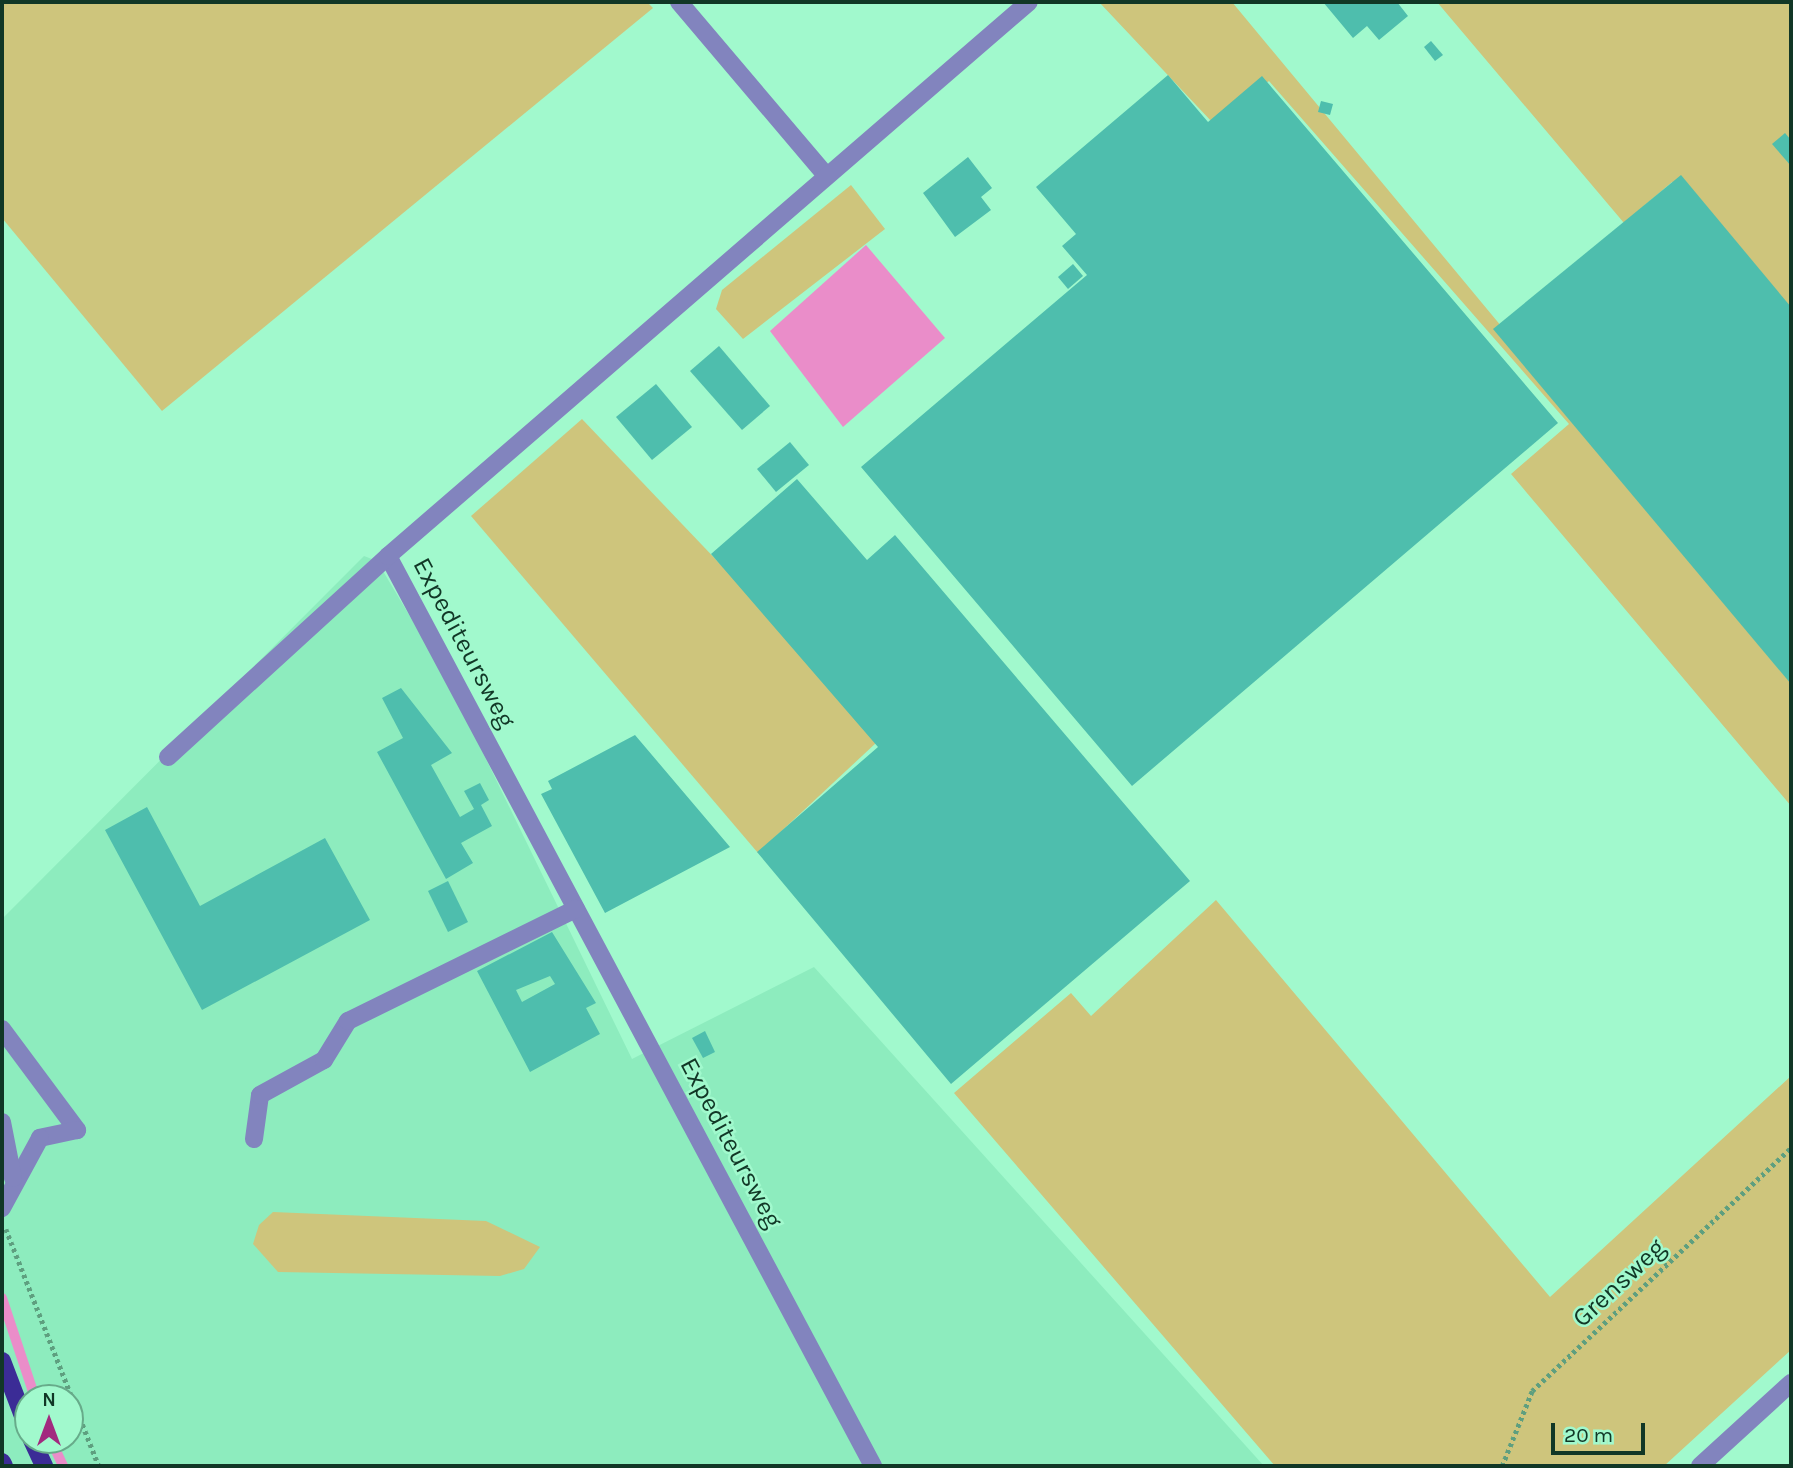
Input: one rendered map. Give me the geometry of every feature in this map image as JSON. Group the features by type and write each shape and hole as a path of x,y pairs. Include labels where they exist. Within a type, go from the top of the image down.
{"main road":[{"path":"2,1361 14,1392"}],"street":[{"path":"679,2 825,174"},
{"name":"Expediteursweg","path":"873,1466 388,556 825,174 1029,2"},
{"path":"168,757 388,556"},
{"path":"254,1139 260,1095 324,1060 348,1021 576,909"},
{"path":"2,1029 77,1130 40,1138 13,1178 2,1208"},
{"path":"2,1122 13,1178"},
{"path":"1700,1466 1791,1383"}],"path":[{"name":"Grensweg","path":"1502,1466 1532,1391 1791,1148"},
{"path":"2,1218 99,1466"}],"shaded area":[{"path":"2,2 647,2 653,8 162,411 2,218"},
{"path":"1099,2 1232,2 1791,675 1791,806 1511,474 1569,424 1269,81 1212,122"},
{"path":"1437,2 1791,2 1791,324 1672,182 1624,223"},
{"path":"851,185 885,229 743,339 716,309 722,290"},
{"path":"866,245 945,338 843,427 770,331"},
{"path":"582,419 782,629 877,742 758,853 471,516"},
{"path":"364,556 377,561 446,677 632,1059 814,967 1264,1466 2,1466 2,919"},
{"path":"1216,900 1550,1297 1791,1076 1791,1350 1664,1466 1275,1466 954,1093 1071,993 1091,1016"},
{"path":"273,1212 486,1221 540,1247 524,1269 500,1276 278,1272 253,1244 259,1225"}],"building":[{"path":"1323,2 1397,2 1408,16 1379,40 1367,26 1353,38"},
{"path":"1431,41 1443,55 1435,61 1424,47"},
{"path":"1168,75 1208,122 1262,76 1558,423 1132,786 861,467 1087,275 1062,246 1076,234 1036,187"},
{"path":"1321,101 1333,104 1330,115 1318,112"},
{"path":"1785,133 1791,140 1791,166 1772,144"},
{"path":"968,157 992,188 981,197 991,210 955,237 923,193"},
{"path":"1681,175 1791,307 1791,684 1493,329"},
{"path":"1073,264 1083,276 1068,289 1058,277"},
{"path":"719,346 770,406 742,430 690,371"},
{"path":"656,384 692,427 652,460 616,417"},
{"path":"790,442 809,465 776,492 757,469"},
{"path":"797,479 867,560 895,535 1190,881 951,1084 757,852 878,747 711,554"},
{"path":"401,688 452,753 431,765 460,817 474,809 464,791 480,783 489,800 481,805 492,826 461,843 473,863 446,879 377,752 403,738 382,698"},
{"path":"635,735 730,847 605,913 541,794 552,789 548,781"},
{"path":"147,807 200,906 325,838 370,920 202,1010 105,830"},
{"path":"448,881 468,922 448,932 428,891"},
{"path":"552,932 596,1003 586,1008 600,1034 530,1072 477,971","holes":["550,976 555,984 522,1002 516,990"]},
{"path":"705,1031 715,1052 703,1058 692,1038"}],"waterway":[{"path":"2,1298 30,1384"},
{"path":"57,1454 63,1466"}]}
